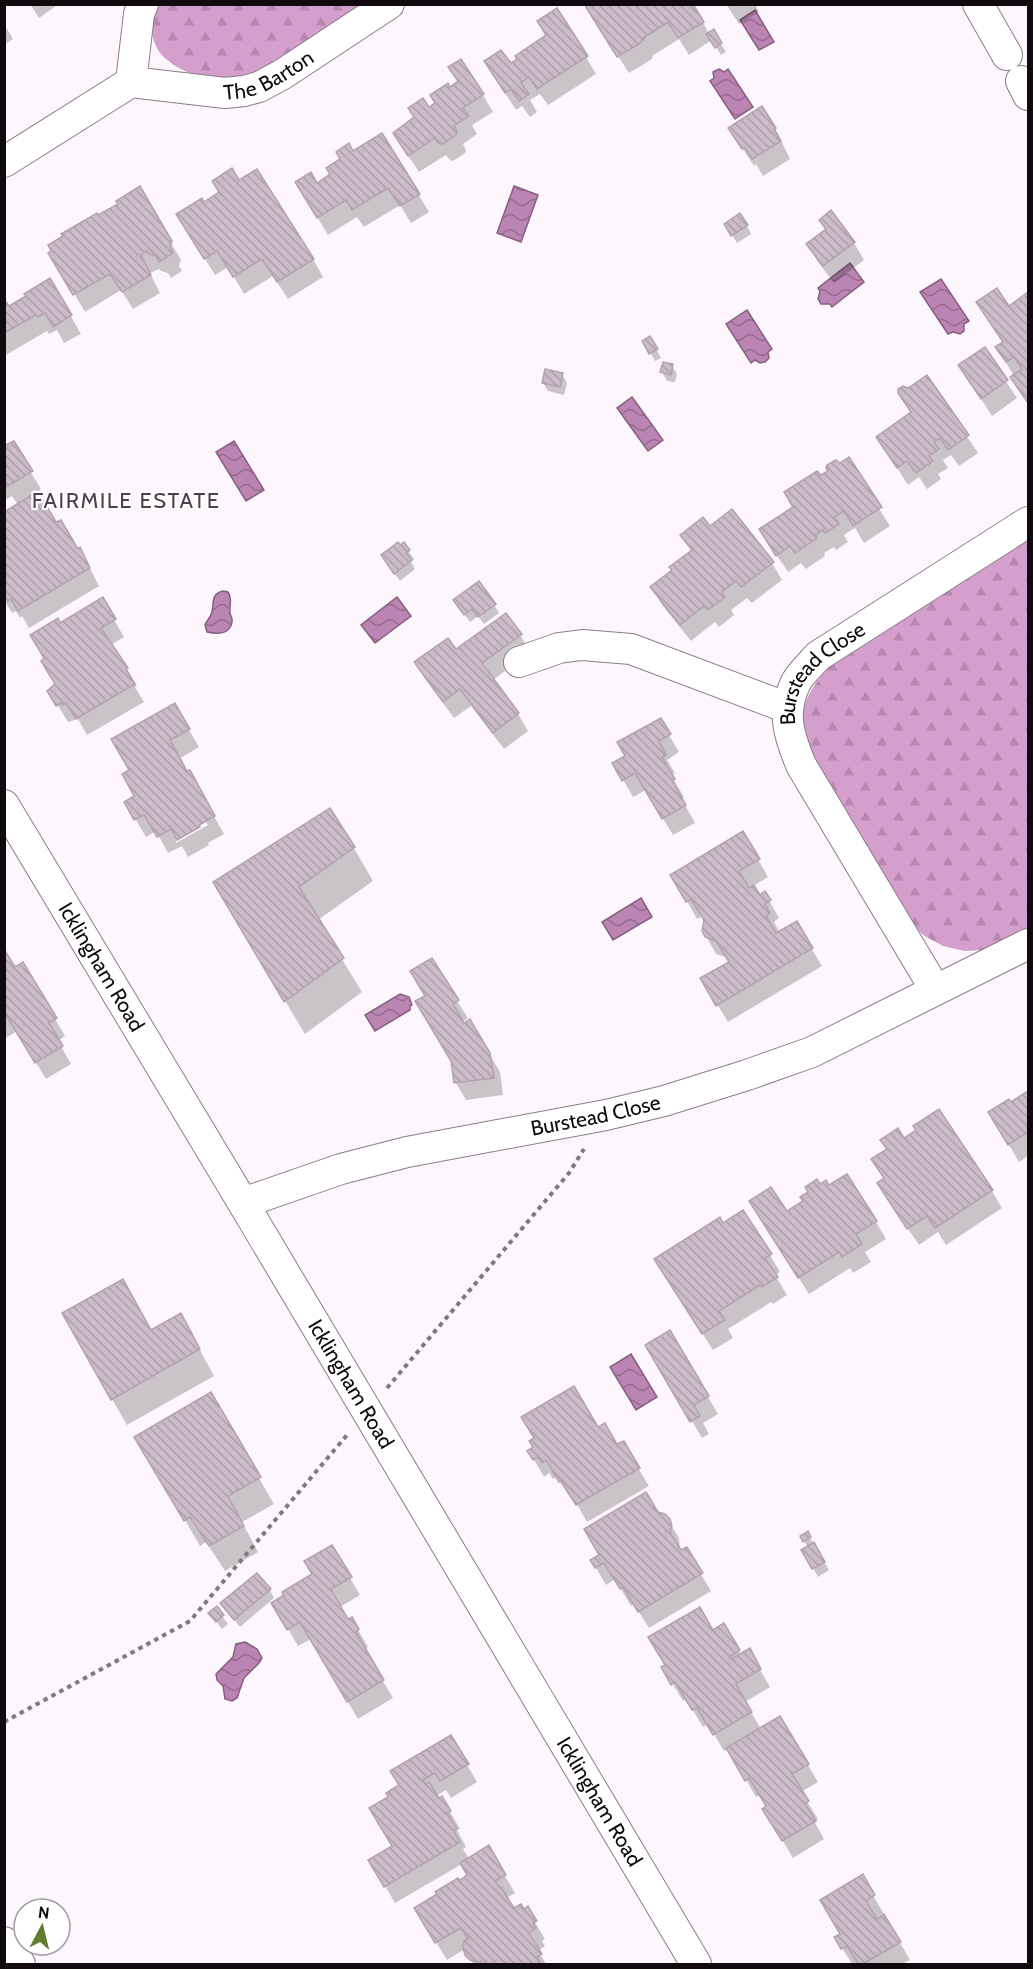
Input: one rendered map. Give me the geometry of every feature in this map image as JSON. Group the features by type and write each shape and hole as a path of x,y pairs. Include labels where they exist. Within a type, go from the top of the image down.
{"street":[{"path":"4,162 131,82 139,14 143,4"},
{"name":"The Barton","path":"131,82 225,93 259,87 283,74 388,4"},
{"path":"978,4 1019,77"},
{"name":"Burstead Close","path":"935,989 801,765 789,735 788,708 797,681 818,656 1029,522"},
{"path":"519,662 559,648 582,645 631,649 788,708"},
{"name":"Icklingham Road","path":"4,805 696,1965"},
{"name":"Burstead Close","path":"243,1203 341,1169 406,1152 606,1115 664,1101 736,1078 812,1052 1029,944"},
{"path":"4,1942 20,1965"}],"path":[{"path":"4,1722 190,1621 569,1173 606,1115"}],"green space":[{"path":"154,5 371,5 293,58 259,74 238,79 194,75 166,59 157,48 152,34"},
{"path":"1028,534 1028,932 985,950 964,951 943,946 923,935 907,918 809,760 803,731 804,709 812,690 829,666"}],"water":[{"path":"755,10 774,42 759,50 740,20"},
{"path":"719,69 724,72 728,69 753,107 735,119 710,81 714,78 713,72"},
{"path":"514,186 538,195 521,242 497,233"},
{"path":"850,263 864,282 832,307 830,304 821,304 818,299 820,291 818,288"},
{"path":"941,279 969,321 964,324 964,331 960,334 953,332 948,334 920,292"},
{"path":"747,310 772,349 768,352 769,358 765,362 760,363 755,360 751,363 726,324"},
{"path":"632,397 663,440 648,451 617,408"},
{"path":"234,441 264,490 246,501 216,452"},
{"path":"223,591 228,592 230,597 231,626 222,633 207,632 205,625 211,614 214,599 216,594"},
{"path":"397,597 411,616 375,643 361,625"},
{"path":"641,898 652,917 613,940 602,922"},
{"path":"400,994 409,997 412,1005 410,1010 375,1031 365,1015"},
{"path":"631,1354 657,1397 636,1410 610,1367"},
{"path":"245,1642 257,1649 262,1658 244,1678 237,1698 232,1701 225,1699 223,1686 217,1680 216,1674 233,1657 236,1644"}],"building":[{"path":"584,4 693,4 704,22 678,38 668,22 617,57"},
{"path":"557,8 588,56 537,89 529,77 521,83 529,94 519,101 511,89 505,93 484,61 501,50 511,63 517,59 515,56 546,35 537,21"},
{"path":"714,29 722,43 715,48 706,34"},
{"path":"461,59 484,94 463,108 469,116 454,126 457,131 456,135 443,144 438,143 435,138 408,156 393,133 414,117 408,108 423,98 429,107 435,103 430,95 448,83 450,87 458,81 448,67"},
{"path":"762,106 776,128 774,129 781,141 752,159 728,128"},
{"path":"382,133 420,194 400,206 388,188 352,210 346,200 317,218 295,182 311,172 317,183 330,174 326,168 340,159 336,152 349,143 353,151"},
{"path":"232,168 239,180 257,169 314,259 277,282 262,259 233,277 217,251 204,259 176,214 202,198 204,202 219,192 212,181"},
{"path":"140,186 172,241 170,247 173,253 159,262 156,256 147,251 141,255 151,275 122,292 110,274 73,295 48,253 51,251 48,245 63,236 61,234 97,213 98,215 118,204 116,201"},
{"path":"831,210 855,242 823,266 806,244 826,229 819,220"},
{"path":"740,213 748,225 731,236 724,224"},
{"path":"50,278 72,315 53,327 45,313 38,317 36,315 4,333 4,299 9,306"},
{"path":"997,288 1009,306 1028,292 1028,403 1010,377 1022,369 1014,357 1006,362 995,347 1003,342 976,302"},
{"path":"650,336 658,349 649,354 642,341"},
{"path":"985,347 1008,380 981,399 958,365"},
{"path":"663,362 673,364 671,375 660,372"},
{"path":"545,369 563,373 560,387 542,383"},
{"path":"927,375 969,435 948,450 940,438 934,442 939,449 929,456 933,461 916,473 907,461 897,468 876,437 911,412 898,393 898,389 903,386 908,388"},
{"path":"14,441 33,471 6,487 4,446"},
{"path":"849,457 882,507 853,526 844,511 835,517 839,524 825,533 823,530 815,535 817,538 795,553 790,546 776,556 759,529 793,507 784,492 817,471 821,475 828,471 827,465 836,460 840,463"},
{"path":"38,491 56,522 61,520 78,549 80,547 90,568 18,611 11,599 8,601 4,595 4,512"},
{"path":"732,509 774,562 741,587 736,581 722,592 725,597 708,610 704,606 680,625 650,587 672,570 669,567 692,550 680,535 703,517 710,526"},
{"path":"398,542 400,545 404,542 410,550 406,553 412,560 394,574 381,555"},
{"path":"479,581 496,604 478,617 472,609 464,615 453,600"},
{"path":"103,597 116,619 101,628 128,668 126,669 135,684 76,719 66,703 56,706 47,691 55,684 41,661 44,658 30,635 58,618 60,623"},
{"path":"506,613 522,634 482,663 519,713 493,733 460,689 443,702 414,662 448,638 456,649"},
{"path":"175,703 190,729 170,740 187,771 190,770 215,816 177,840 171,829 157,837 144,815 134,820 124,802 134,796 122,774 129,770 111,739"},
{"path":"661,718 671,734 659,741 666,755 662,757 686,805 662,819 635,773 622,781 612,763 625,756 617,742"},
{"path":"330,808 355,847 299,887 344,958 284,1002 213,882"},
{"path":"743,831 760,859 739,871 749,888 754,885 760,895 765,891 771,900 765,904 770,913 766,916 776,933 797,921 813,948 716,1006 700,978 729,962 716,941 705,937 702,931 704,920 691,899 686,902 670,875"},
{"path":"4,949 15,967 23,962 57,1018 49,1023 63,1046 35,1063 6,1015 4,1016"},
{"path":"432,958 459,1000 453,1004 464,1023 470,1019 490,1053 494,1078 454,1083 451,1061 415,1001 425,996 410,971"},
{"path":"1028,1091 1028,1132 1008,1145 988,1112 1009,1099 1011,1102"},
{"path":"939,1109 993,1190 935,1228 927,1216 907,1229 877,1183 884,1178 871,1159 887,1149 880,1140 898,1128 904,1138 916,1130 913,1126"},
{"path":"847,1174 877,1221 856,1234 862,1244 842,1257 839,1252 798,1278 749,1201 771,1187 787,1211 803,1201 800,1197 808,1192 805,1187 817,1179 820,1184 826,1180 829,1185"},
{"path":"743,1210 772,1254 765,1258 778,1277 762,1287 760,1285 719,1311 725,1320 702,1334 654,1259 720,1217 723,1223"},
{"path":"123,1279 151,1330 181,1313 200,1349 111,1400 62,1313"},
{"path":"670,1330 709,1396 694,1405 700,1416 690,1422 645,1345"},
{"path":"574,1386 598,1427 605,1423 617,1444 624,1441 640,1468 576,1505 546,1460 542,1463 538,1457 533,1460 527,1451 533,1447 529,1441 534,1438 521,1417"},
{"path":"211,1392 261,1477 228,1496 244,1526 209,1546 190,1517 184,1521 134,1437"},
{"path":"646,1492 658,1512 670,1519 672,1526 670,1532 681,1550 687,1547 703,1573 638,1612 623,1587 620,1589 604,1563 595,1568 590,1560 599,1555 584,1529"},
{"path":"808,1531 811,1537 803,1542 800,1536"},
{"path":"814,1542 825,1562 812,1569 801,1550"},
{"path":"332,1545 352,1577 331,1589 348,1619 352,1617 359,1629 356,1632 384,1680 347,1702 300,1622 287,1630 271,1603 284,1595 282,1592 312,1574 304,1561"},
{"path":"257,1573 271,1589 234,1620 220,1603"},
{"path":"217,1606 224,1615 216,1622 208,1613"},
{"path":"700,1607 713,1630 724,1623 740,1650 729,1657 731,1659 750,1648 761,1669 736,1684 752,1712 713,1735 697,1708 692,1710 675,1682 671,1685 661,1667 665,1665 648,1637"},
{"path":"780,1716 809,1764 792,1774 809,1801 805,1804 816,1821 782,1841 762,1809 766,1806 749,1778 745,1781 726,1748"},
{"path":"451,1735 469,1764 440,1781 435,1773 423,1780 426,1784 429,1782 439,1798 442,1796 451,1811 447,1813 457,1829 454,1831 460,1842 384,1887 368,1860 392,1846 369,1808 388,1797 386,1793 399,1785 390,1771"},
{"path":"489,1845 506,1875 495,1881 514,1908 521,1904 524,1909 528,1906 537,1921 533,1923 536,1928 529,1933 542,1954 537,1957 541,1964 483,1964 481,1961 470,1960 463,1948 464,1941 468,1939 461,1928 435,1943 414,1908 437,1894 435,1892 467,1875 460,1863"},
{"path":"863,1874 875,1895 866,1901 877,1919 884,1914 901,1942 863,1964 858,1964 847,1946 841,1949 834,1937 840,1934 820,1900"}],"district":[{"name":"FAIRMILE ESTATE","path":"126,500"}]}
